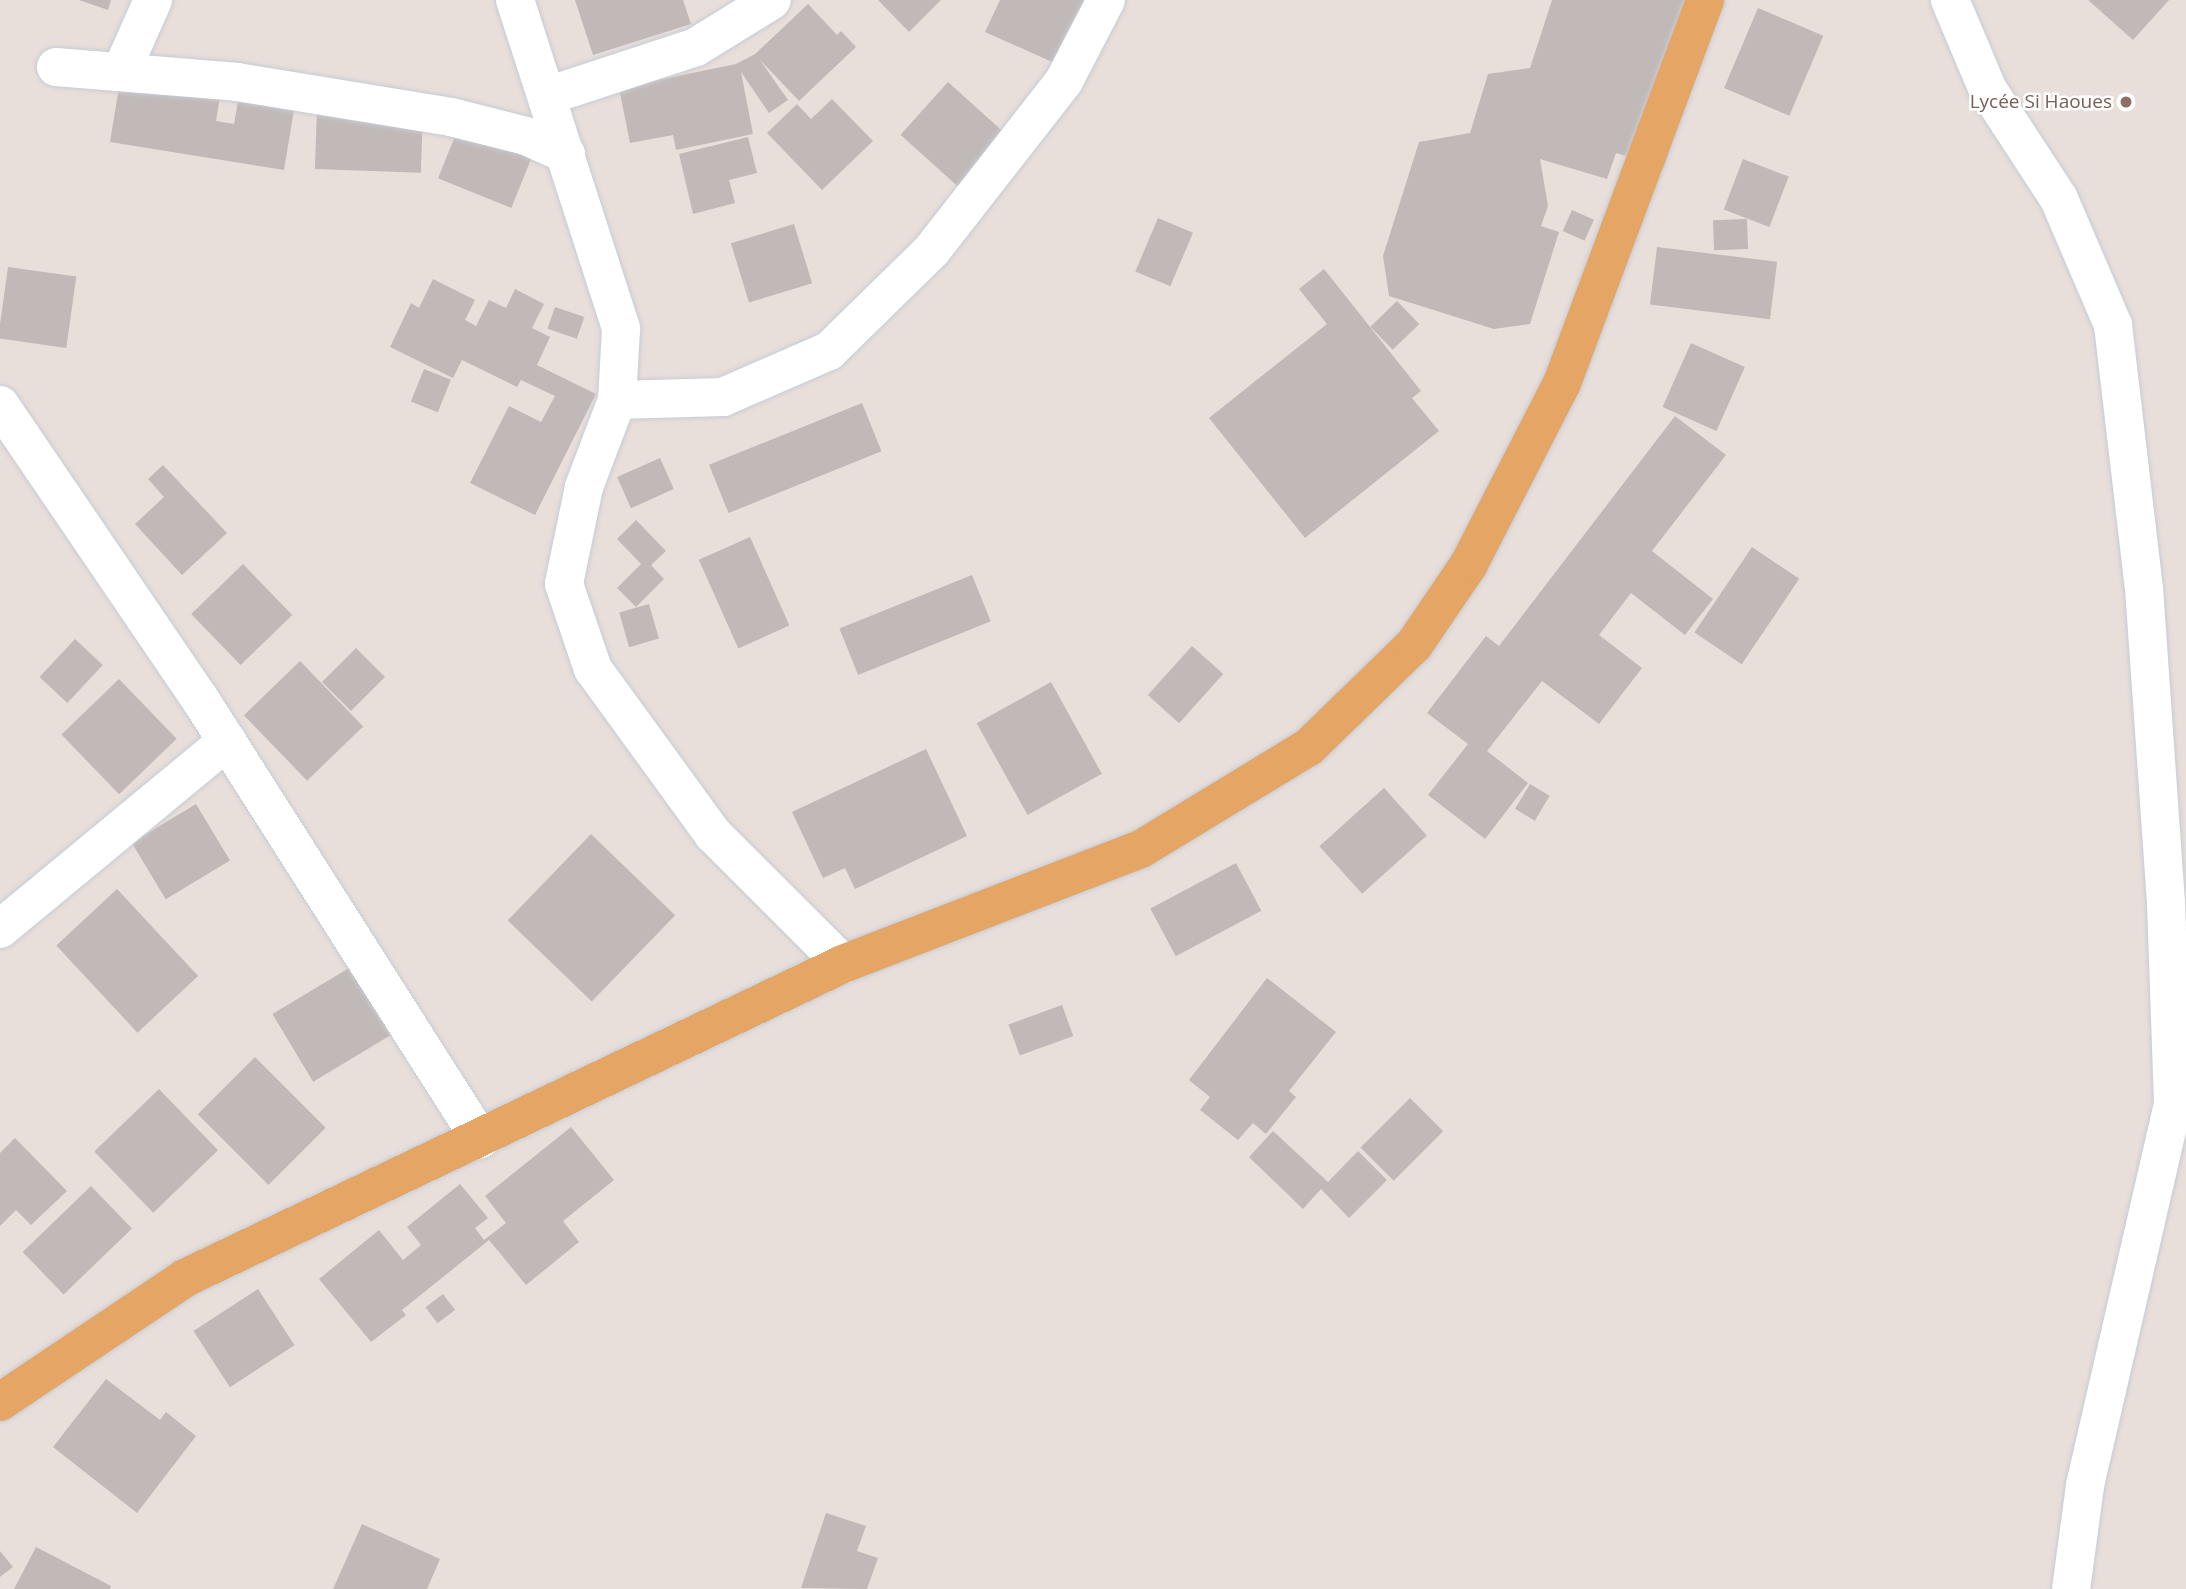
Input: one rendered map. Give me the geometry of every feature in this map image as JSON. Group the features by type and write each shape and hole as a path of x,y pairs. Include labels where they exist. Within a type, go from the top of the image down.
{"main road":[{"path":"0,1402 185,1278 843,964 1141,849 1309,747 1414,645 1469,564 1562,383 1705,0"}],"street":[{"path":"121,72 153,0"},
{"path":"515,0 621,328 617,400 584,487 564,584 593,669 713,834 843,964"},
{"path":"547,96 696,47 772,0"},
{"path":"617,400 723,397 829,351 932,250 1064,81 1106,0"},
{"path":"1950,0 1989,90 2059,200 2113,325 2144,588 2166,903 2173,1104 2085,1486 2071,1589"},
{"path":"56,67 237,82 451,117 526,136 566,154"},
{"path":"0,405 227,741 480,1139"},
{"path":"0,929 227,741"}],"building":[{"path":"79,0 111,0 108,10"},
{"path":"575,0 683,0 691,24 593,55"},
{"path":"878,0 941,0 909,32"},
{"path":"1000,0 1091,0 1061,66 985,32"},
{"path":"1552,0 1717,0 1664,168 1616,153 1607,179 1540,159 1548,206 1541,226 1559,232 1530,324 1494,329 1389,296 1383,256 1419,142 1470,133 1488,74 1530,68"},
{"path":"2088,0 2169,0 2133,40"},
{"path":"808,4 837,35 841,31 856,47 799,101 760,60 788,100 769,113 741,72 753,134 676,150 673,135 630,143 619,88 736,64 755,54"},
{"path":"1758,8 1823,36 1789,116 1724,88"},
{"path":"121,75 221,91 216,121 234,124 238,101 294,110 284,170 110,142"},
{"path":"948,82 1010,138 963,191 900,135"},
{"path":"832,99 873,141 822,190 767,133 797,104 811,119"},
{"path":"317,109 423,113 421,173 315,169"},
{"path":"462,119 535,149 511,208 438,178"},
{"path":"748,137 757,173 729,180 735,203 693,214 679,154"},
{"path":"1743,159 1789,177 1769,227 1724,209"},
{"path":"1572,210 1594,220 1585,241 1563,231"},
{"path":"1158,218 1193,233 1170,286 1135,271"},
{"path":"1747,219 1748,249 1714,250 1713,220"},
{"path":"794,224 812,283 749,303 731,243"},
{"path":"1657,247 1777,262 1770,319 1650,305"},
{"path":"8,267 76,277 66,348 0,339"},
{"path":"1324,269 1421,391 1412,398 1439,431 1305,538 1209,418 1327,324 1299,289"},
{"path":"433,279 475,300 465,320 476,326 489,300 506,308 515,289 544,304 532,328 550,337 537,365 596,394 535,515 470,483 509,406 541,422 555,396 521,380 517,387 462,360 453,378 390,347 411,303 419,308"},
{"path":"1397,301 1419,324 1393,350 1370,327"},
{"path":"555,307 584,317 577,339 548,329"},
{"path":"1691,343 1745,367 1716,431 1663,407"},
{"path":"424,369 451,380 438,412 411,401"},
{"path":"862,403 881,451 728,513 709,465"},
{"path":"1675,416 1726,455 1652,551 1713,599 1685,635 1631,593 1599,635 1642,668 1599,724 1542,681 1487,751 1528,783 1485,839 1428,795 1468,744 1427,713 1486,636 1499,646"},
{"path":"660,458 674,489 631,508 617,477"},
{"path":"163,465 227,533 182,575 135,524 164,497 148,479"},
{"path":"636,520 666,551 651,565 664,579 636,607 617,588 641,564 617,539"},
{"path":"750,537 789,626 738,648 699,560"},
{"path":"1752,547 1799,579 1742,664 1694,632"},
{"path":"243,564 292,615 241,665 191,614"},
{"path":"972,575 991,621 858,675 839,629"},
{"path":"649,604 659,639 629,647 619,613"},
{"path":"75,639 103,665 67,703 40,677"},
{"path":"1192,646 1223,674 1179,723 1148,695"},
{"path":"356,648 385,677 351,711 322,682"},
{"path":"300,661 363,726 307,781 244,715"},
{"path":"119,679 177,739 119,794 61,735"},
{"path":"1051,682 1102,774 1028,815 977,723"},
{"path":"926,749 967,836 855,889 845,868 823,878 792,812"},
{"path":"1530,784 1550,796 1535,821 1515,809"},
{"path":"1384,788 1427,836 1362,894 1319,846"},
{"path":"196,804 230,861 166,899 132,843"},
{"path":"591,834 675,915 592,1002 508,920"},
{"path":"1236,863 1261,911 1176,956 1150,909"},
{"path":"117,889 198,976 137,1033 56,946"},
{"path":"359,962 400,1030 313,1082 272,1014"},
{"path":"1267,978 1336,1032 1289,1091 1296,1097 1266,1134 1253,1123 1238,1140 1200,1110 1210,1097 1189,1080"},
{"path":"1062,1005 1073,1036 1020,1056 1008,1024"},
{"path":"255,1057 326,1128 268,1185 198,1114"},
{"path":"159,1089 218,1150 153,1213 94,1152"},
{"path":"1410,1098 1443,1131 1394,1181 1361,1147"},
{"path":"571,1127 614,1180 563,1221 579,1242 526,1285 489,1240 402,1310 406,1315 371,1342 319,1279 379,1230 403,1260 421,1245 407,1227 460,1184 488,1218 475,1228 484,1240 506,1223 485,1196"},
{"path":"1273,1131 1328,1182 1358,1151 1387,1180 1349,1218 1321,1189 1303,1209 1249,1157"},
{"path":"15,1138 67,1191 31,1225 16,1210 0,1226 0,1153"},
{"path":"91,1186 132,1228 64,1294 23,1252"},
{"path":"258,1289 294,1345 230,1387 193,1331"},
{"path":"443,1294 455,1310 437,1323 425,1307"},
{"path":"106,1379 160,1420 166,1412 196,1436 137,1513 53,1447"},
{"path":"826,1513 866,1526 857,1551 878,1558 867,1589 801,1588"},
{"path":"362,1524 440,1559 427,1589 333,1589"},
{"path":"36,1547 111,1586 110,1589 14,1589"},
{"path":"0,1551 13,1567 0,1577"}],"place":[{"name":"Lycée Si Haoues","path":"2126,102"}]}
